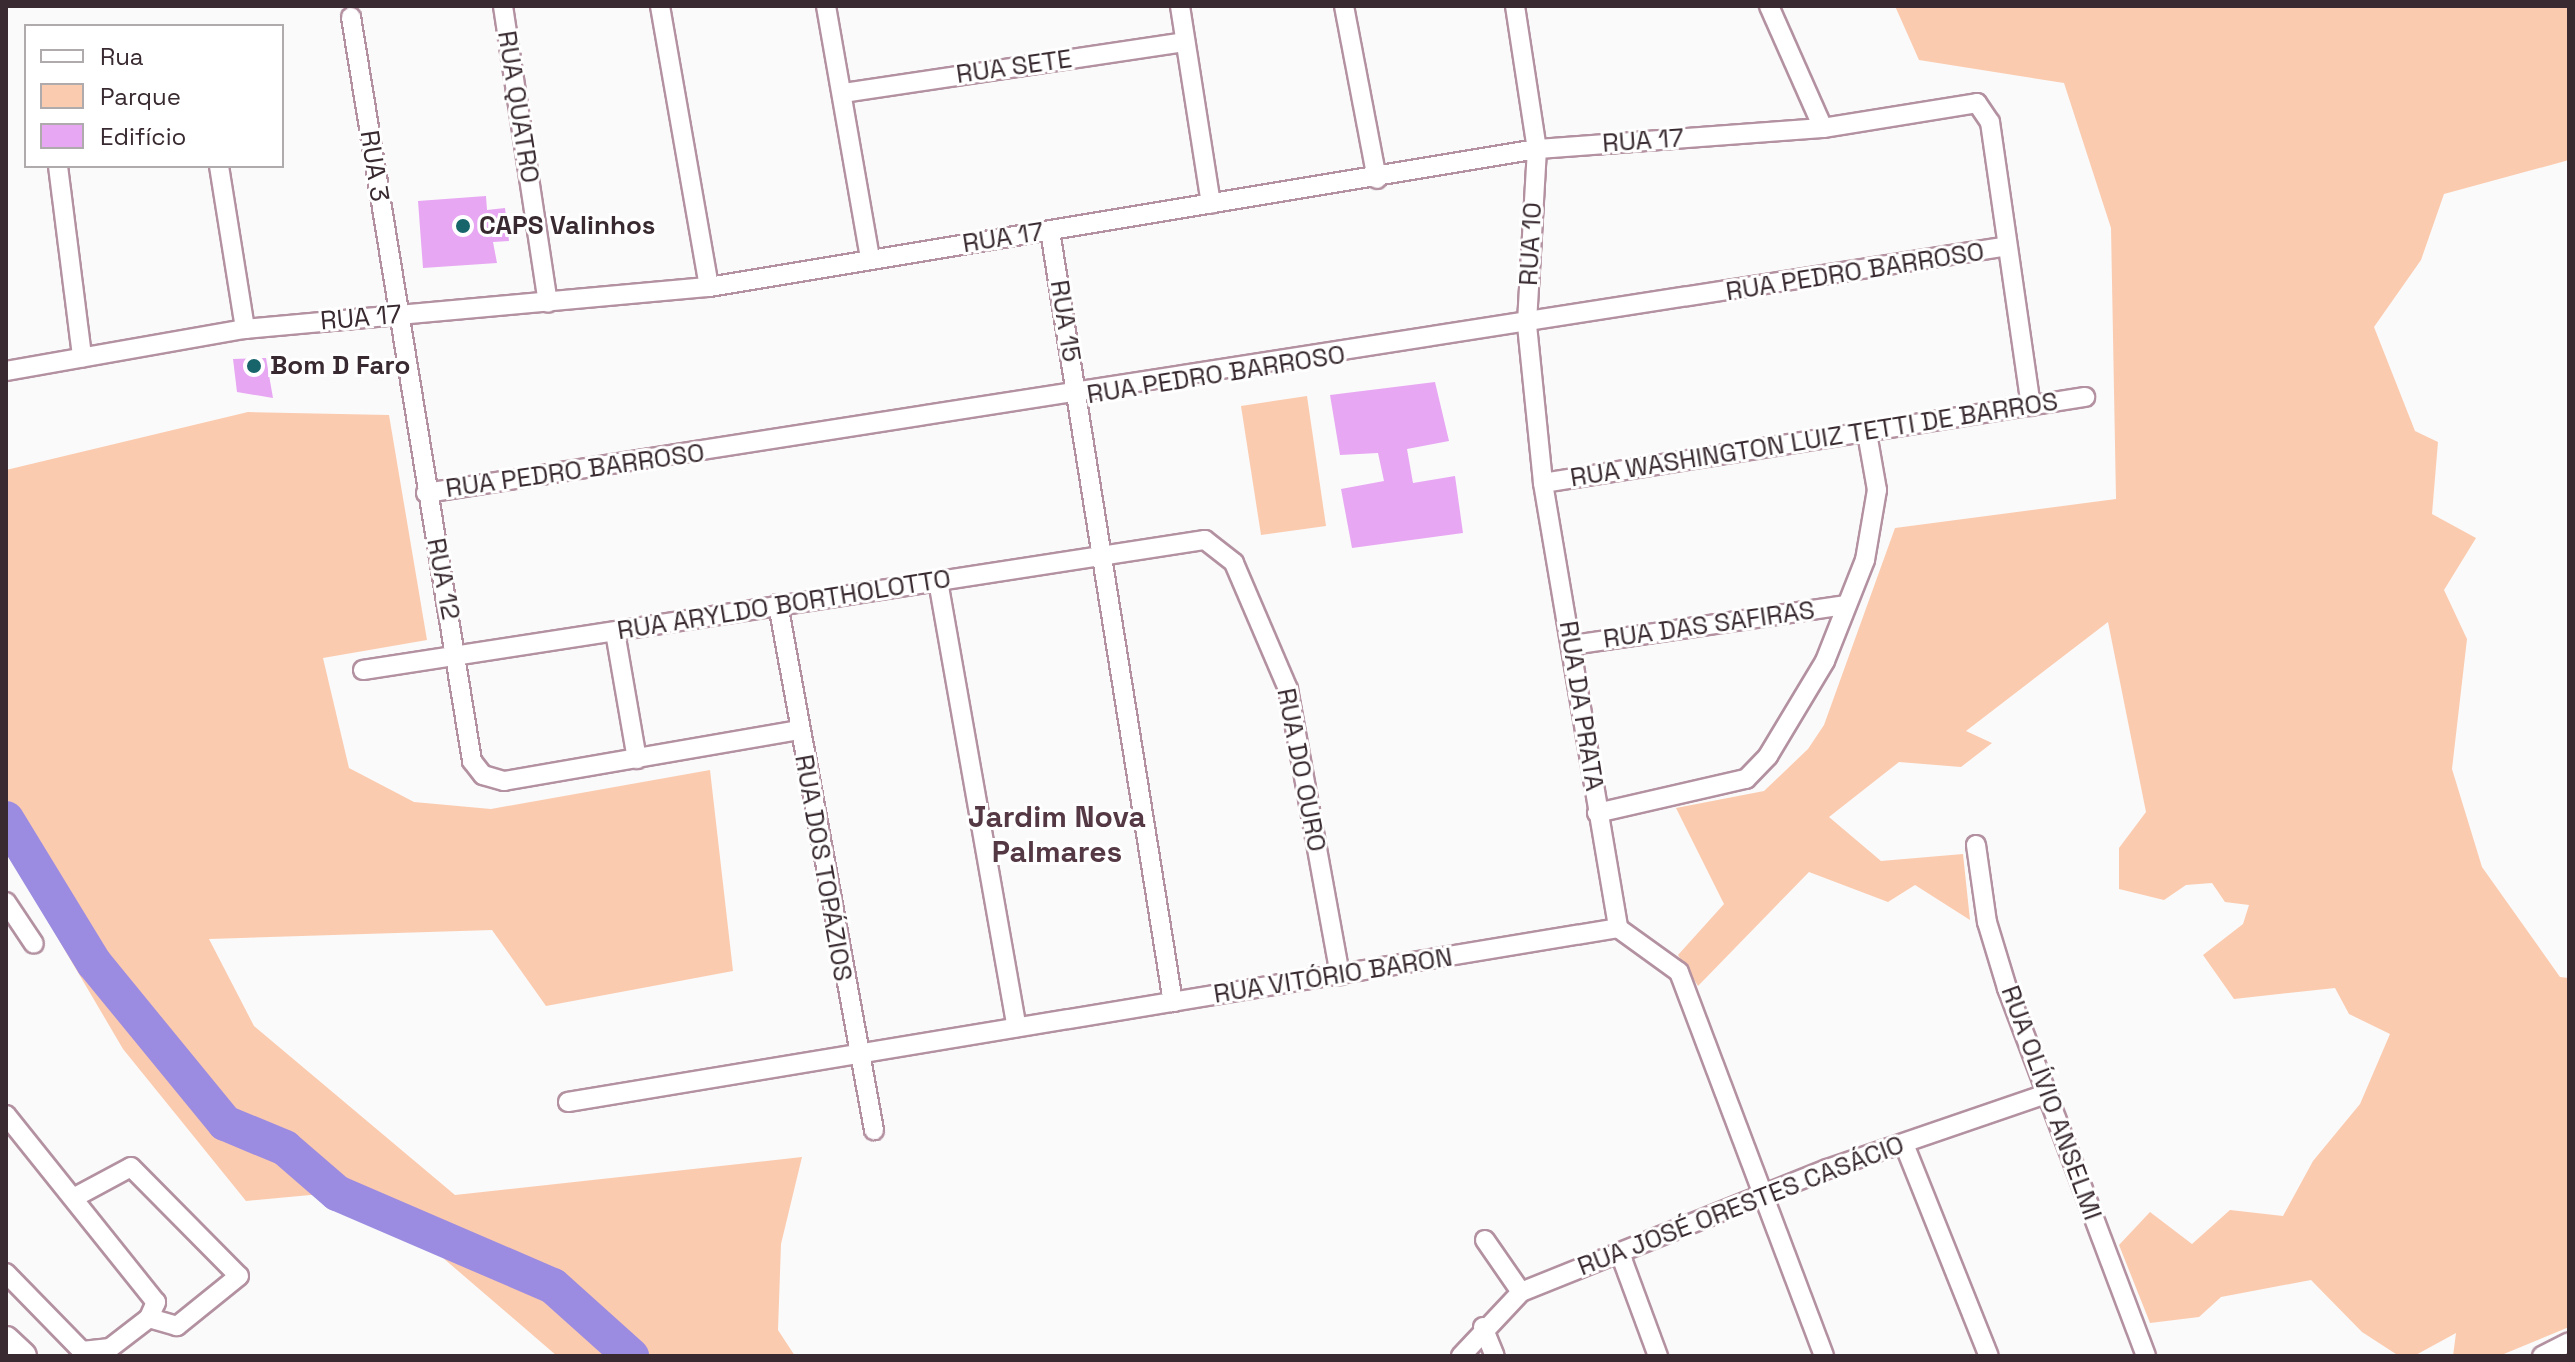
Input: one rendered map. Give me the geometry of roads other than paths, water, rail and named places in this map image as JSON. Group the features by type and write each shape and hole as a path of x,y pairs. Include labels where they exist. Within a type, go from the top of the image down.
{"main road":[{"path":"6,1340 23,1356"}],"street":[{"name":"RUA QUATRO","path":"503,6 548,303"},
{"path":"660,6 709,287"},
{"path":"826,6 870,259"},
{"path":"1180,6 1211,204"},
{"path":"1344,6 1377,179"},
{"name":"RUA 10","path":"1515,6 1537,149 1527,325 1543,483"},
{"path":"1769,6 1823,128"},
{"name":"RUA 3","path":"351,17 396,314"},
{"name":"RUA SETE","path":"843,93 1185,42"},
{"name":"RUA 17","path":"6,371 245,329 709,287 1377,179 1537,149 1823,128 1977,103 1990,122 2003,247"},
{"path":"58,168 82,357"},
{"path":"219,168 245,329"},
{"name":"RUA 15","path":"1050,231 1098,555 1173,1002"},
{"path":"2003,247 2031,406"},
{"name":"RUA PEDRO BARROSO","path":"426,493 1077,397 2003,247"},
{"name":"RUA 12","path":"396,314 457,655 472,761 483,775 504,781 637,759"},
{"name":"RUA WASHINGTON LUIZ TETTI DE BARROS","path":"1543,483 2085,397"},
{"path":"1597,813 1746,779 1804,697 1846,605 1874,514 1867,433"},
{"name":"RUA DA PRATA","path":"1543,483 1618,928"},
{"name":"RUA ARYLDO BORTHOLOTTO","path":"363,670 1205,540"},
{"name":"RUA DO OURO","path":"1205,540 1234,563 1288,689 1340,975"},
{"path":"938,581 1017,1027"},
{"name":"RUA DOS TOPÁZIOS","path":"778,604 855,1056 874,1130"},
{"name":"RUA DAS SAFIRAS","path":"1572,645 1846,605"},
{"path":"615,632 637,759 800,730"},
{"name":"RUA OLÍVIO ANSELMI","path":"1976,845 1987,922 2046,1094 2146,1356"},
{"path":"6,902 34,944"},
{"path":"1618,928 1679,972 1824,1356"},
{"name":"RUA VITÓRIO BARON","path":"568,1102 1618,928"},
{"name":"RUA JOSÉ ORESTES CASÁCIO","path":"1461,1356 1483,1327 1521,1292 1621,1256 1763,1195 2046,1094"},
{"path":"6,1115 77,1196 155,1294 149,1318 110,1348 82,1351 6,1273"},
{"path":"1904,1144 1989,1356"},
{"path":"77,1196 131,1167 239,1276 177,1326 149,1318"},
{"path":"1485,1240 1521,1292"},
{"path":"1621,1256 1658,1356"},
{"path":"1483,1327 1495,1356"},
{"path":"2542,1356 2569,1342"}],"waterway":[{"path":"6,819 94,963 225,1123 285,1148 337,1193 553,1286 631,1356"}],"place":[{"name":"CAPS Valinhos","path":"463,226"},
{"name":"Bom D Faro","path":"254,366"}],"district":[{"name":"Jardim Nova Palmares","path":"1057,834"}]}
